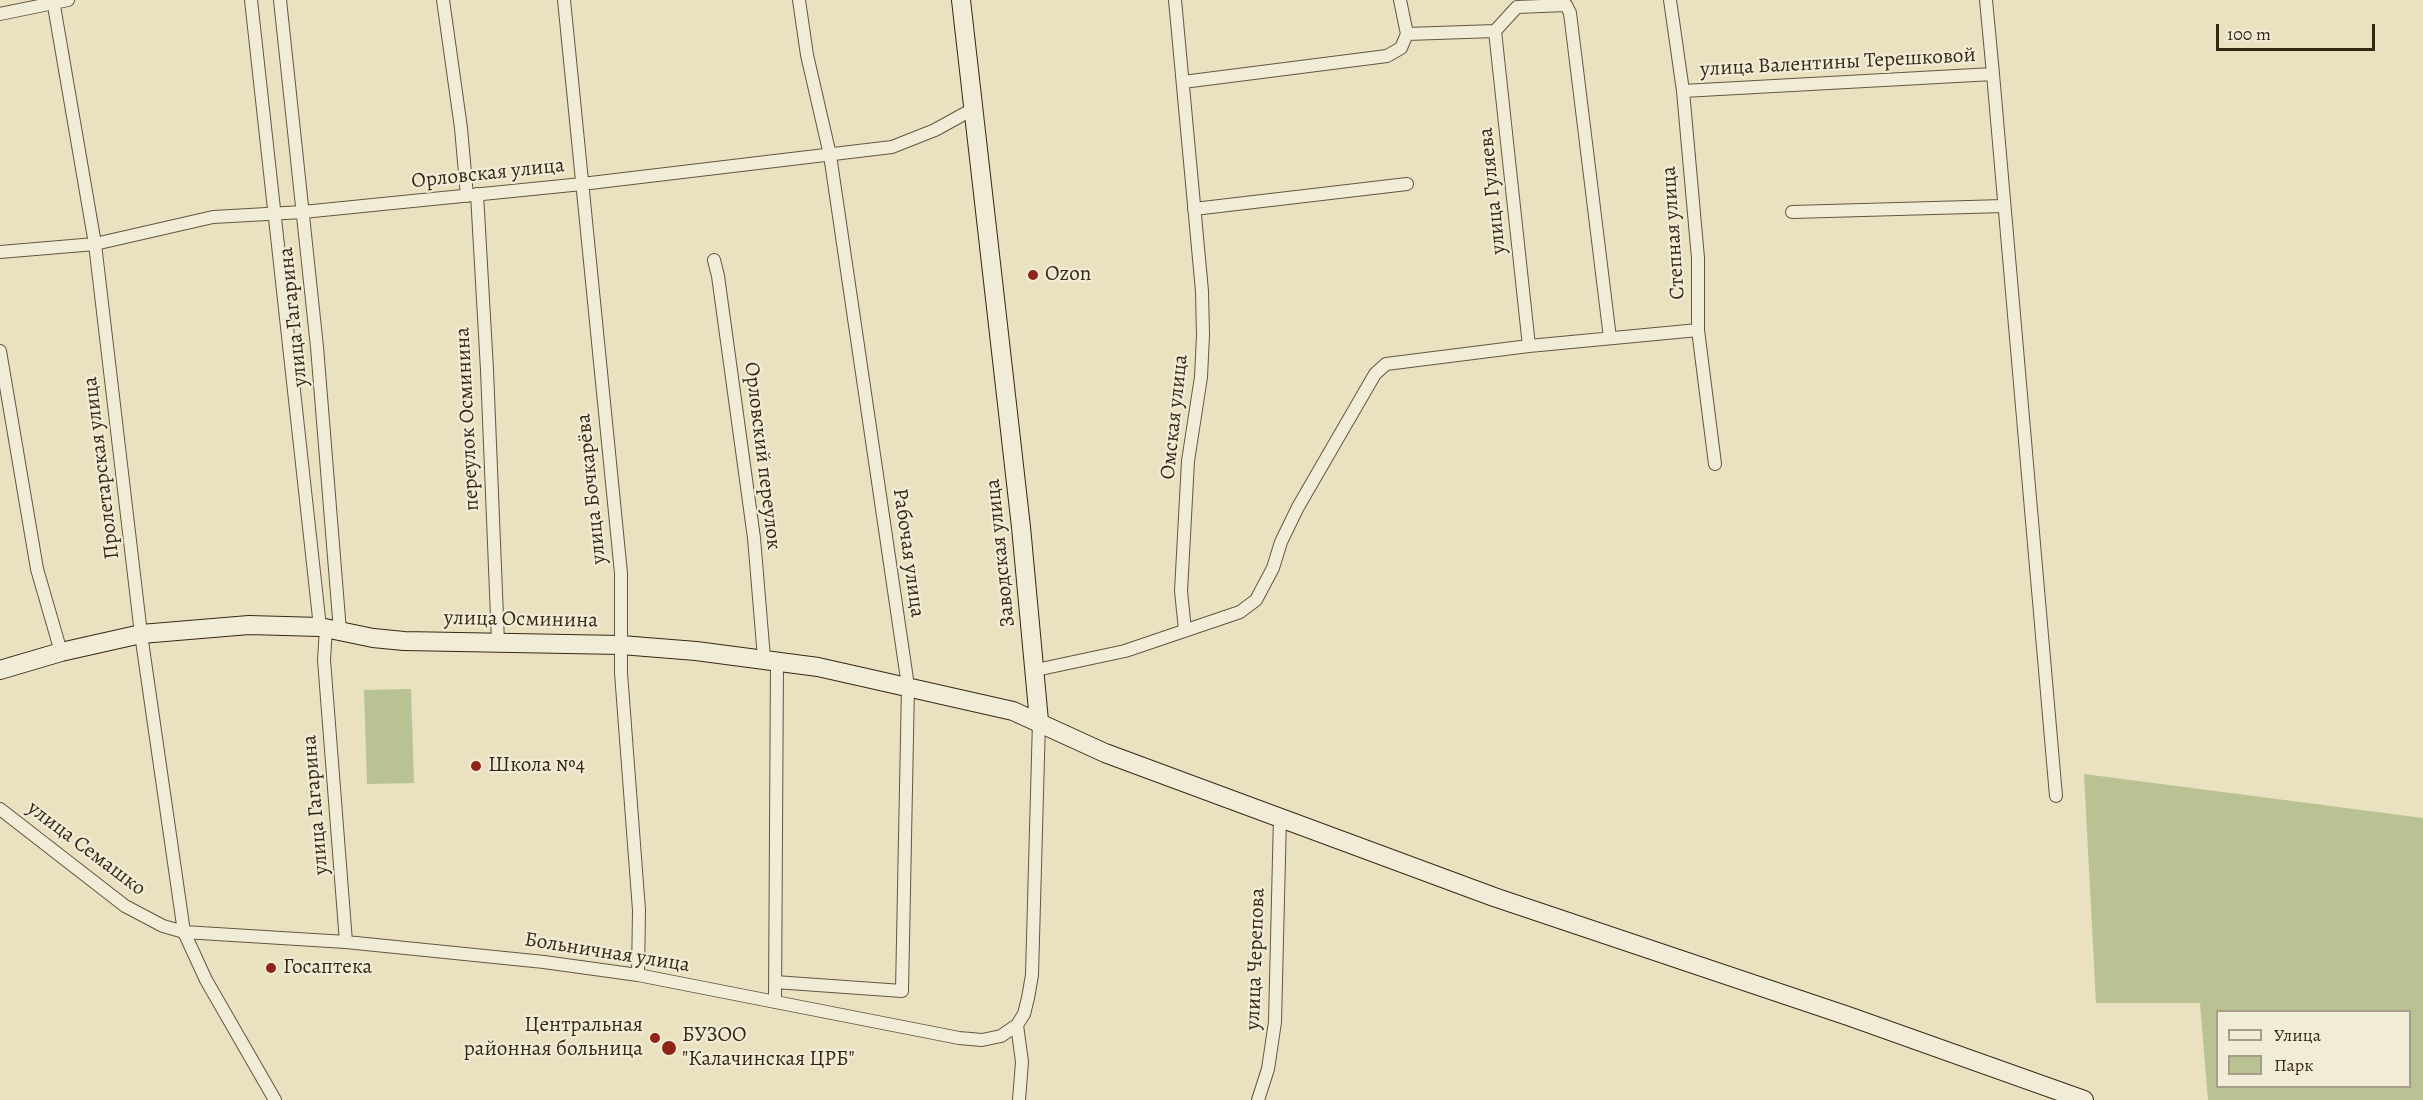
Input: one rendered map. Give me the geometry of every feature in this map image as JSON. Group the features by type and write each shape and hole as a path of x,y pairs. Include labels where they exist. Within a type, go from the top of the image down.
{"street":[{"path":"0,14 54,1 68,0"},
{"name":"улица Гагарина","path":"251,0 275,214 329,629"},
{"name":"улица Гагарина","path":"280,0 317,347 329,629 324,660 346,942"},
{"name":"переулок Осминина","path":"442,0 472,195 487,370 498,642"},
{"name":"улица Бочкарёва","path":"564,0 621,573 621,645 639,910 638,975"},
{"name":"Рабочая улица","path":"775,982 902,991 908,686 830,155 807,55 799,0"},
{"name":"Заводская улица","path":"961,0 1036,670 1039,721 1032,975 1024,1014 1017,1025 1022,1062 1019,1100"},
{"name":"Омская улица","path":"1175,0 1202,291 1203,335 1201,377 1188,461 1181,591 1185,630"},
{"path":"1183,82 1388,56 1401,48 1407,34 1400,0"},
{"name":"Степная улица","path":"1670,0 1683,91 1698,258 1698,330 1715,464"},
{"name":"улица Валентины Терешковой","path":"1683,91 1993,74 1986,0"},
{"name":"Пролетарская улица","path":"54,1 95,244 141,634 184,932 206,980 275,1100"},
{"path":"1407,34 1495,31 1517,7 1558,4 1566,6 1570,14 1610,338"},
{"name":"улица Гуляева","path":"1495,31 1529,346"},
{"path":"1993,74 2056,796"},
{"name":"Орловская улица","path":"0,252 95,244 213,218 303,212 582,184 892,147 935,130 973,109"},
{"path":"1194,209 1407,184"},
{"path":"1792,212 2004,206"},
{"name":"Орловский переулок","path":"714,260 770,659 775,1002"},
{"path":"1036,670 1125,651 1240,612 1256,600 1273,568 1281,542 1298,507 1375,374 1386,364 1529,346 1698,330"},
{"path":"0,351 37,569 61,652"},
{"name":"улица Осминина","path":"0,670 61,652 141,634 249,625 329,629 383,639 621,645 770,659 908,686 994,704 1039,721 1105,753 1494,897 1848,1016 2084,1100"},
{"name":"улица Семашко","path":"0,809 125,906 164,926 184,932"},
{"name":"улица Черепова","path":"1258,1100 1268,1069 1275,1022 1280,817"},
{"name":"Больничная улица","path":"184,932 346,942 544,962 638,975 959,1038 982,1040 1001,1036 1017,1025"}],"green space":[{"path":"411,689 414,783 367,784 364,690"},
{"path":"2084,774 2423,818 2423,1100 2208,1100 2200,1003 2096,1003"}],"place":[{"name":"Ozon","path":"1033,275"},
{"name":"Школа №4","path":"476,766"},
{"name":"Госаптека","path":"271,968"},
{"name":"Центральная районная больница","path":"655,1038"},
{"name":"БУЗОО \"Калачинская ЦРБ\"","path":"669,1048"}]}
